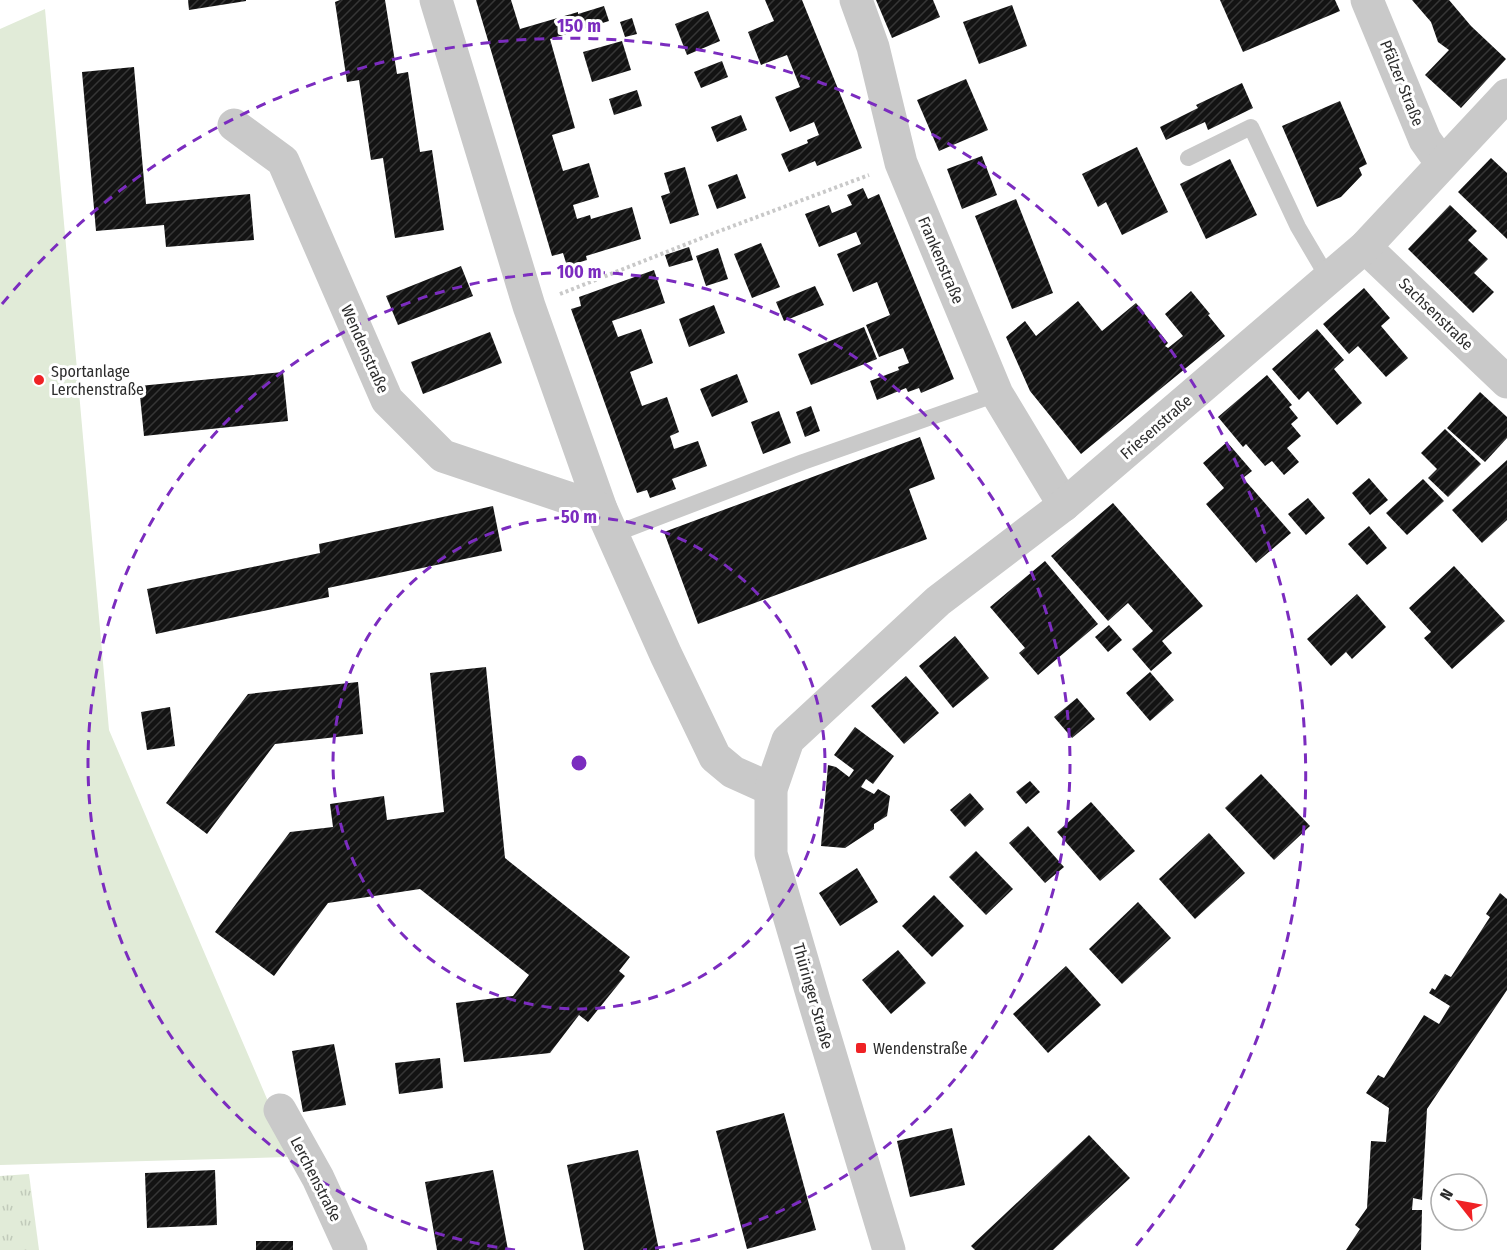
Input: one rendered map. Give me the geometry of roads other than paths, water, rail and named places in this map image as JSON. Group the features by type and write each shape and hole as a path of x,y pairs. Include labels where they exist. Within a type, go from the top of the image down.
{"street":[{"path":"436,0 529,306 607,522 666,655 715,757 733,772 771,789"},
{"name":"Frankenstraße","path":"856,0 873,47 901,163 997,394 1064,505"},
{"name":"Pfälzer Straße","path":"1367,0 1425,140 1442,164"},
{"name":"Friesenstraße","path":"788,740 938,601 1064,505 1365,247 1507,95"},
{"name":"Wendenstraße","path":"234,125 283,161 387,400 442,456 607,522"},
{"name":"Sachsenstraße","path":"1365,247 1507,382"},
{"name":"Thüringer Straße","path":"788,740 771,789 771,854 889,1250"},
{"name":"Lerchenstraße","path":"280,1110 318,1178 351,1250"}],"lane":[{"path":"1188,158 1251,127 1298,227 1328,279"},
{"path":"607,522 803,462 997,394"}],"place":[{"name":"Sportanlage Lerchenstraße","path":"39,380"},
{"name":"Wendenstraße","path":"861,1048"}]}
